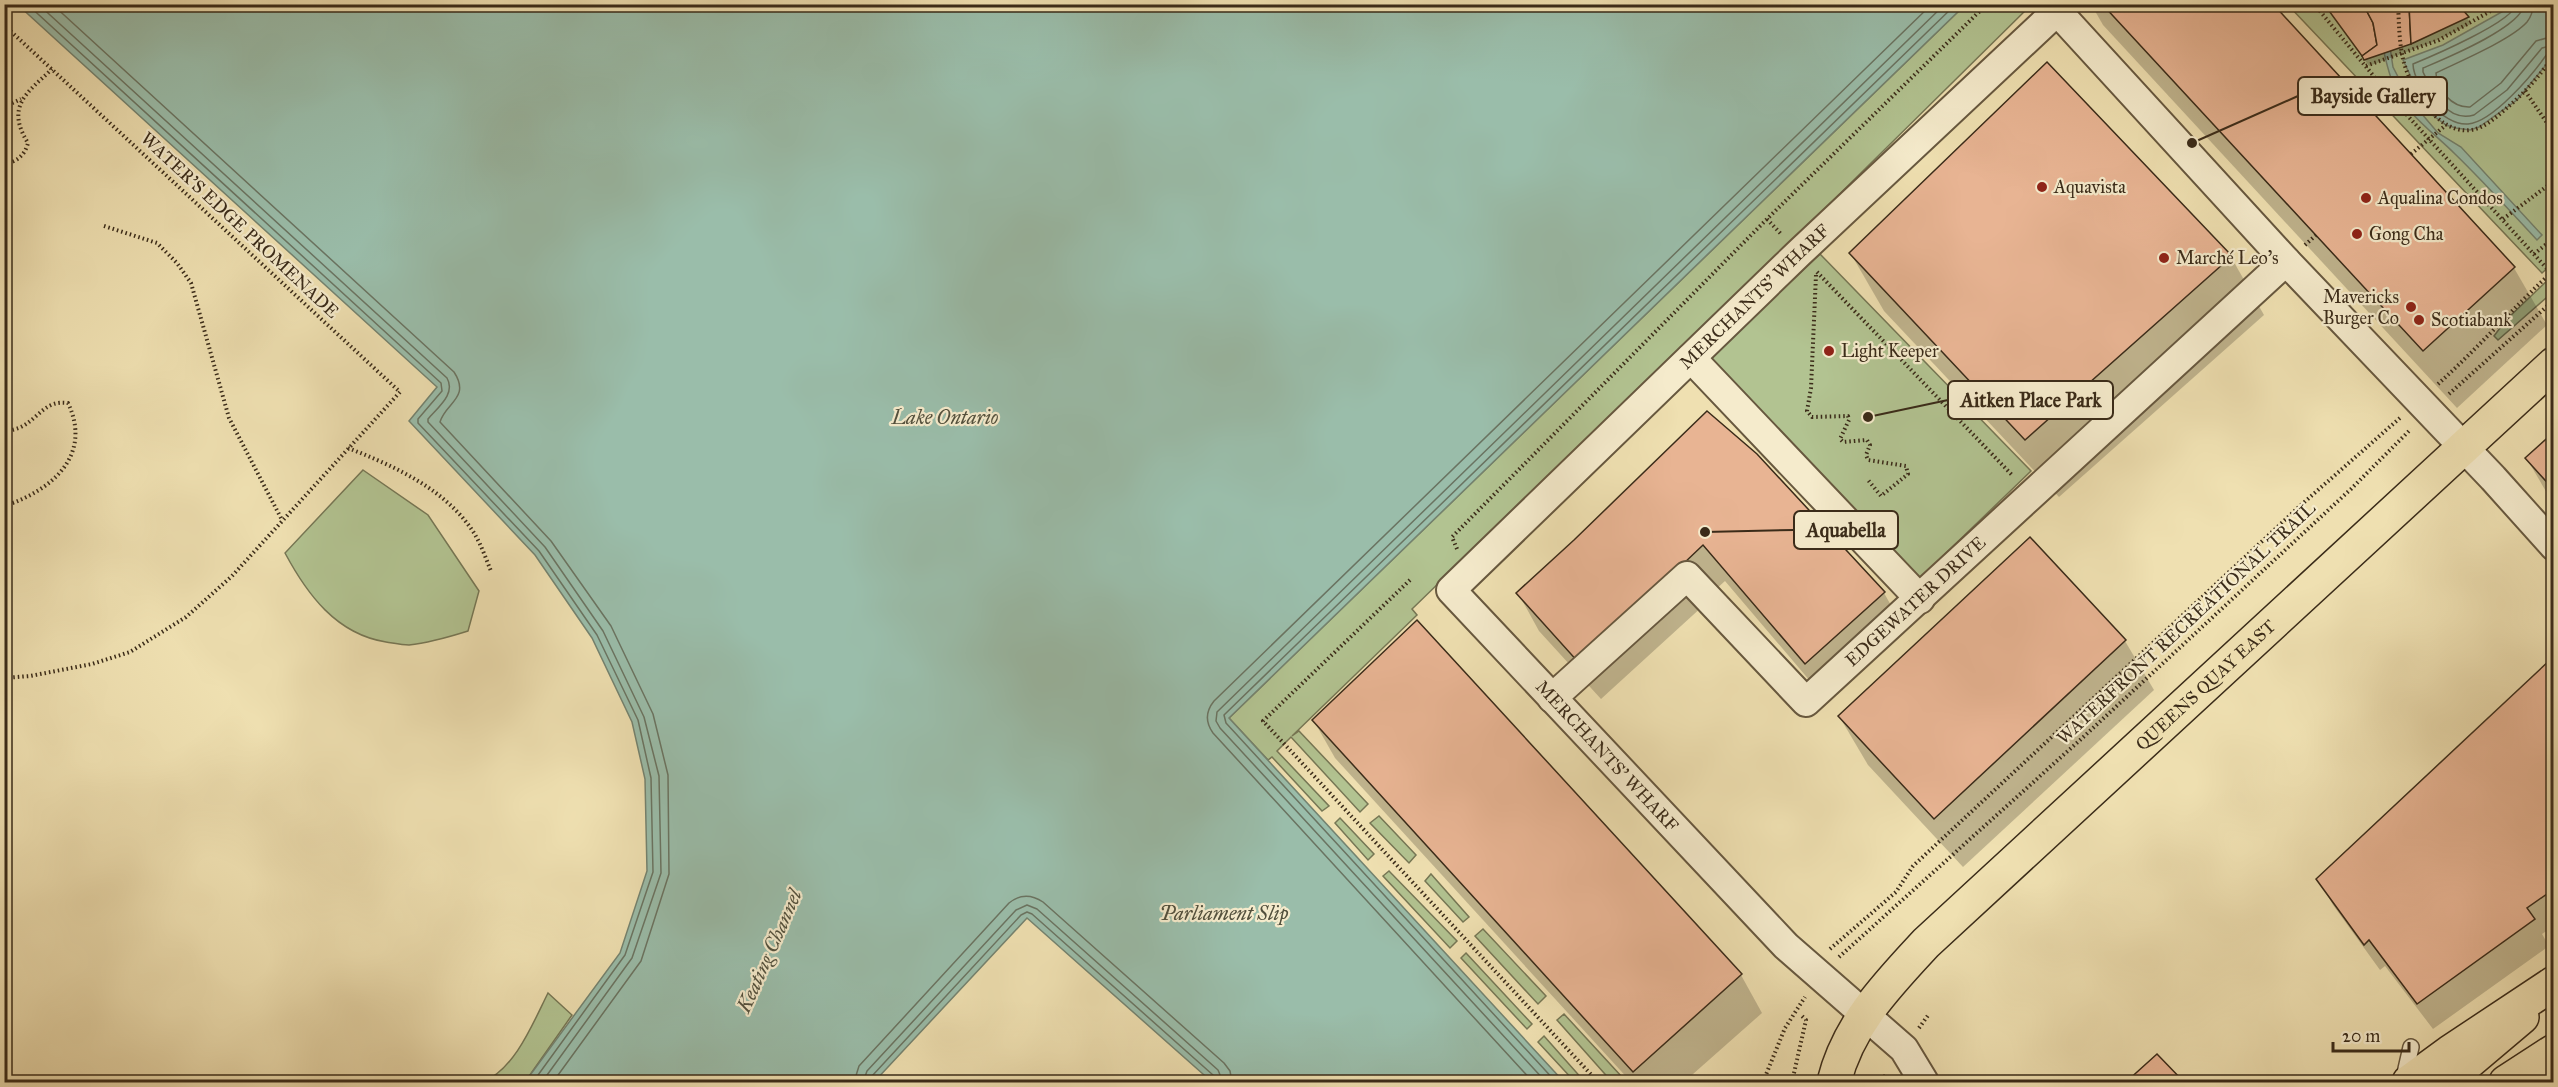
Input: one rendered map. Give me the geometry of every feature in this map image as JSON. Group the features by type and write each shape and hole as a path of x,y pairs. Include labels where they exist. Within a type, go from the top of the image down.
{"main road":[{"name":"QUEENS QUAY EAST","path":"1834,1083 1847,1043 1864,1013 1926,943 2553,364"},
{"path":"2409,1083 2450,1052 2553,983"},
{"path":"2445,1083 2553,991"},
{"path":"2506,1083 2553,1052"}],"street":[{"name":"MERCHANTS' WHARF","path":"1924,1083 1904,1049 1786,946 1451,590 1691,358 2057,11 2286,261 2553,546"},
{"name":"EDGEWATER DRIVE","path":"1552,698 1687,576 1806,702 2286,261"},
{"path":"1691,358 1920,599"}],"lane":[{"path":"2403,1083 2411,1047"}],"path":[{"path":"1467,575 1452,537 1767,219 1987,4"},
{"path":"1825,953 1896,892 1913,866 2301,505 2421,406 2552,271 2396,103 2314,4"},
{"path":"2398,4 2400,56 2423,102 2432,114 2446,124 2467,130 2479,127 2500,114 2525,91 2553,54"},
{"path":"2366,66 2400,56 2459,30 2503,4"},
{"name":"WATER'S EDGE PROMENADE","path":"4,25 400,392 348,448"},
{"path":"4,107 22,98 52,69"},
{"path":"2525,91 2553,133"},
{"path":"4,164 13,163 26,150 28,142 18,127 18,106 22,98"},
{"path":"2411,153 2446,124"},
{"path":"2503,219 2553,180"},
{"path":"1767,219 1782,235"},
{"path":"104,226 157,243 177,263 191,283 229,418 282,520"},
{"path":"2534,254 2553,238"},
{"path":"1811,265 2031,496"},
{"path":"1817,271 1811,388 1807,411 1812,417 1848,416 1849,420 1840,439 1843,442 1867,440 1870,445 1866,455 1868,460 1906,466 1908,470 1908,474 1881,496 1868,480"},
{"name":"WATERFRONT RECREATIONAL TRAIL","path":"1833,962 2079,741 2351,489 2381,457 2421,406 2553,300"},
{"path":"4,433 23,426 41,410 57,401 68,403 75,418 75,448 61,474 28,498 4,506"},
{"path":"4,678 30,676 92,664 130,652 194,610 232,576 348,448 404,472 447,502 474,532 491,571"},
{"path":"1410,580 1263,721 1598,1083"},
{"path":"1763,1083 1785,1028 1805,996"},
{"path":"1792,1083 1806,1020 1801,1015"}],"shaded area":[{"path":"1965,5 2031,5 1790,243 1412,609 1417,615 1292,736 1299,731 1368,804 1360,812 1291,737 1277,751 1329,806 1322,811 1272,757 1268,760 1229,718"},
{"path":"2288,5 2553,5 2553,263 2542,273"},
{"path":"1820,254 2031,471 1917,581 1704,363"},
{"path":"2553,275 2553,292 2498,340 2494,336 2506,320"},
{"path":"363,470 428,515 479,591 468,631 438,640 409,645 368,638 338,621 325,610 303,583 285,553"},
{"path":"1379,816 1416,855 1409,863 1370,823"},
{"path":"1340,818 1374,854 1368,860 1335,823"},
{"path":"1389,871 1457,941 1450,948 1383,876"},
{"path":"1431,874 1469,917 1463,922 1425,881"},
{"path":"1483,929 1546,996 1538,1004 1475,936"},
{"path":"1466,953 1532,1024 1527,1029 1461,958"},
{"path":"548,993 572,1015 525,1082 483,1082 505,1067 514,1056"},
{"path":"1564,1014 1622,1077 1617,1082 1612,1082 1557,1020"},
{"path":"1544,1036 1584,1081 1575,1082 1538,1042"}],"water":[{"name":"Lake Ontario","path":"18,5 1965,5 1229,718 1564,1082 1212,1082 1027,918 874,1082 525,1082 620,953 647,871 645,779 632,722 592,638 535,555 409,421 437,387"},
{"path":"2514,5 2553,5 2553,54 2550,60 2517,100 2479,127 2470,130 2446,125 2431,114 2423,102 2403,60 2443,45"},
{"path":"2377,19 2388,34 2393,67 2410,100 2438,133 2461,147 2542,235 2537,240 2476,175 2406,106 2391,78"}],"building":[{"name":"Aqualina Condos","path":"2102,4 2273,4 2515,267 2423,351"},
{"path":"2324,4 2363,4 2373,23 2377,45 2362,56"},
{"path":"2363,4 2409,5 2411,44 2364,60 2362,56 2377,45 2373,23"},
{"path":"2409,5 2462,9 2469,17 2411,44"},
{"name":"Aquavista","path":"2047,62 2232,256 2025,440 1849,253"},
{"path":"1707,411 1757,454 1885,592 1805,664 1703,545 1579,663 1516,593"},
{"path":"2554,432 2554,490 2525,458"},
{"path":"2030,537 2126,640 1934,819 1838,716"},
{"path":"1417,620 1742,974 1633,1072 1312,720"},
{"path":"2551,659 2554,662 2554,889 2527,908 2535,919 2417,1004 2369,940 2364,945 2316,879"},
{"path":"2157,1054 2184,1082 2126,1082"}],"place":[{"name":"Bayside Gallery","path":"2192,143"},
{"name":"Aquavista","path":"2042,187"},
{"name":"Aqualina Condos","path":"2366,198"},
{"name":"Gong Cha","path":"2357,234"},
{"name":"Marché Leo's","path":"2164,258"},
{"name":"Mavericks Burger Co","path":"2411,307"},
{"name":"Scotiabank","path":"2419,320"},
{"name":"Light Keeper","path":"1829,351"},
{"name":"Aitken Place Park","path":"1868,417"},
{"name":"Aquabella","path":"1705,532"}],"water label":[{"name":"Parliament Slip","path":"1224,913"},
{"name":"Keating Channel","path":"769,951"}]}
